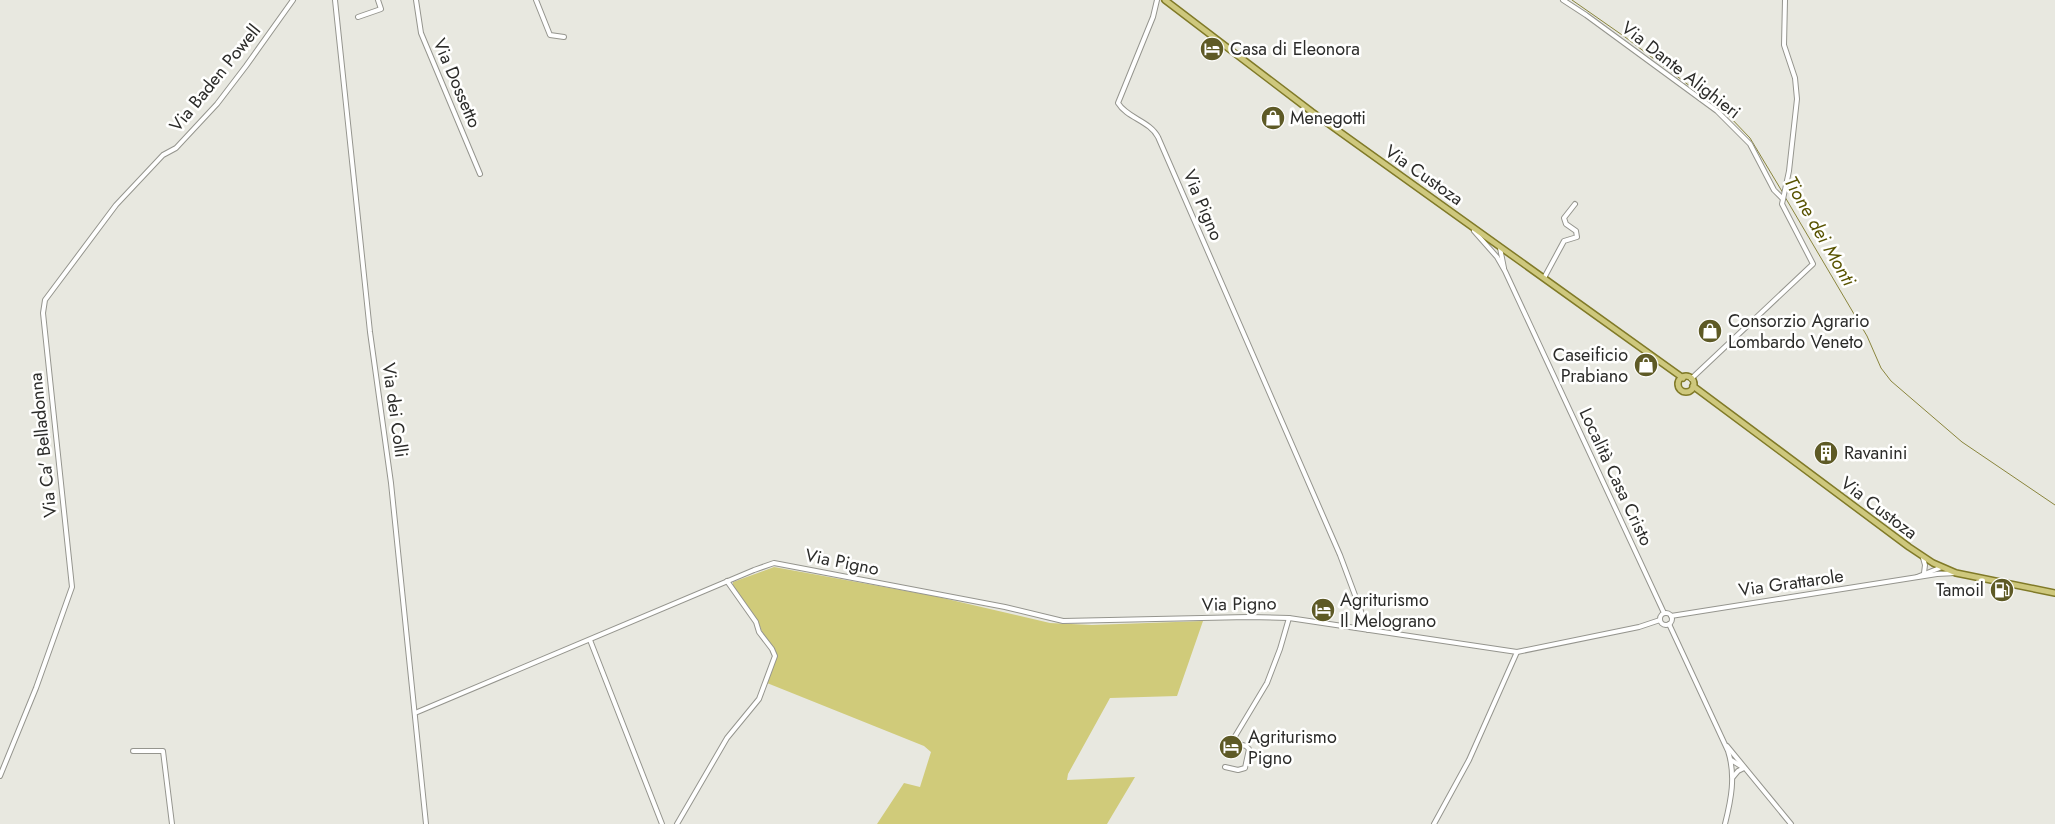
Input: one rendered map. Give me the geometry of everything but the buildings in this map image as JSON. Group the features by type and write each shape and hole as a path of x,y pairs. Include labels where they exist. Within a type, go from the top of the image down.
{"main road":[{"name":"Via Custoza","path":"1166,0 1312,112 1668,368 1683,378 1691,379"},
{"name":"Via Custoza","path":"1668,368 1681,390 1709,398"},
{"path":"1678,384 1683,378"},
{"path":"1686,392 1693,386 1691,379"},
{"name":"Via Custoza","path":"1693,386 1922,556 1956,573 2055,593"}],"street":[{"name":"Via Baden Powell","path":"176,148 216,104 293,0"},
{"name":"Via dei Colli","path":"335,0 370,332 391,484 426,824"},
{"path":"358,16 381,10 378,0"},
{"name":"Via Dossetto","path":"416,0 421,33 480,174"},
{"path":"536,0 550,34 564,37"},
{"name":"Via Pigno","path":"1157,0 1153,17 1118,103 1122,109 1152,129 1158,137 1340,555 1368,630"},
{"name":"Via Dante Alighieri","path":"1563,0 1717,111 1750,144 1774,190 1783,198"},
{"path":"1691,379 1812,266 1812,262 1782,204 1796,115 1797,89 1784,45 1784,0"},
{"name":"Via Ca' Belladonna","path":"0,776 36,688 72,587 43,306 45,300 116,205 163,155 176,148"},
{"path":"1544,278 1564,241 1576,237 1576,231 1566,224 1564,218 1575,204"},
{"path":"1462,219 1479,236 1505,271"},
{"path":"1497,258 1496,252 1500,246"},
{"path":"1500,246 1505,271"},
{"path":"1504,264 1512,254"},
{"name":"Località Casa Cristo","path":"1505,271 1664,613"},
{"path":"1922,556 1925,560 1924,573"},
{"name":"Via Pigno","path":"415,713 727,581 774,564 1064,621 1248,617 1289,618 1517,652 1639,627 1660,620"},
{"path":"1937,574 1942,567"},
{"name":"Via Grattarole","path":"1915,578 1942,567"},
{"name":"Via Grattarole","path":"1671,616 1937,574 1956,573"},
{"path":"677,824 727,738 759,699 775,656 759,632 756,622 727,581"},
{"path":"1669,624 1664,624 1660,620 1664,613 1671,616 1669,624 1731,760 1732,779 1725,824"},
{"name":"Via Pigno","path":"1225,767 1238,770 1246,768 1249,749 1246,746 1235,743 1234,738 1267,683 1289,618"},
{"path":"590,640 662,824"},
{"path":"1434,824 1469,760 1517,652"},
{"path":"1722,740 1791,824"},
{"path":"133,752 164,751 172,824"},
{"path":"1731,760 1739,760"},
{"path":"1731,760 1746,769"},
{"path":"1732,779 1738,771 1746,769"}],"shaded area":[{"path":"774,567 934,596 1050,623 1092,625 1203,621 1177,696 1110,698 1068,774 1067,780 1135,777 1107,824 877,824 904,783 920,787 931,752 924,746 767,683 777,655 763,635 758,621 733,587 733,582"}],"waterway":[{"name":"Tione dei Monti","path":"1572,0 1625,37 1727,114 1750,138 1783,193"},
{"name":"Tione dei Monti","path":"1785,197 1867,336 1881,368 1891,381 1962,442 2055,505"}],"place":[{"name":"Casa di Eleonora","path":"1212,49"},
{"name":"Menegotti","path":"1273,118"},
{"name":"Consorzio Agrario Lombardo Veneto","path":"1710,331"},
{"name":"Caseificio Prabiano","path":"1646,365"},
{"name":"Ravanini","path":"1826,453"},
{"name":"Tamoil","path":"2002,590"},
{"name":"Agriturismo Il Melograno","path":"1323,610"},
{"name":"Agriturismo Pigno","path":"1231,747"}]}
